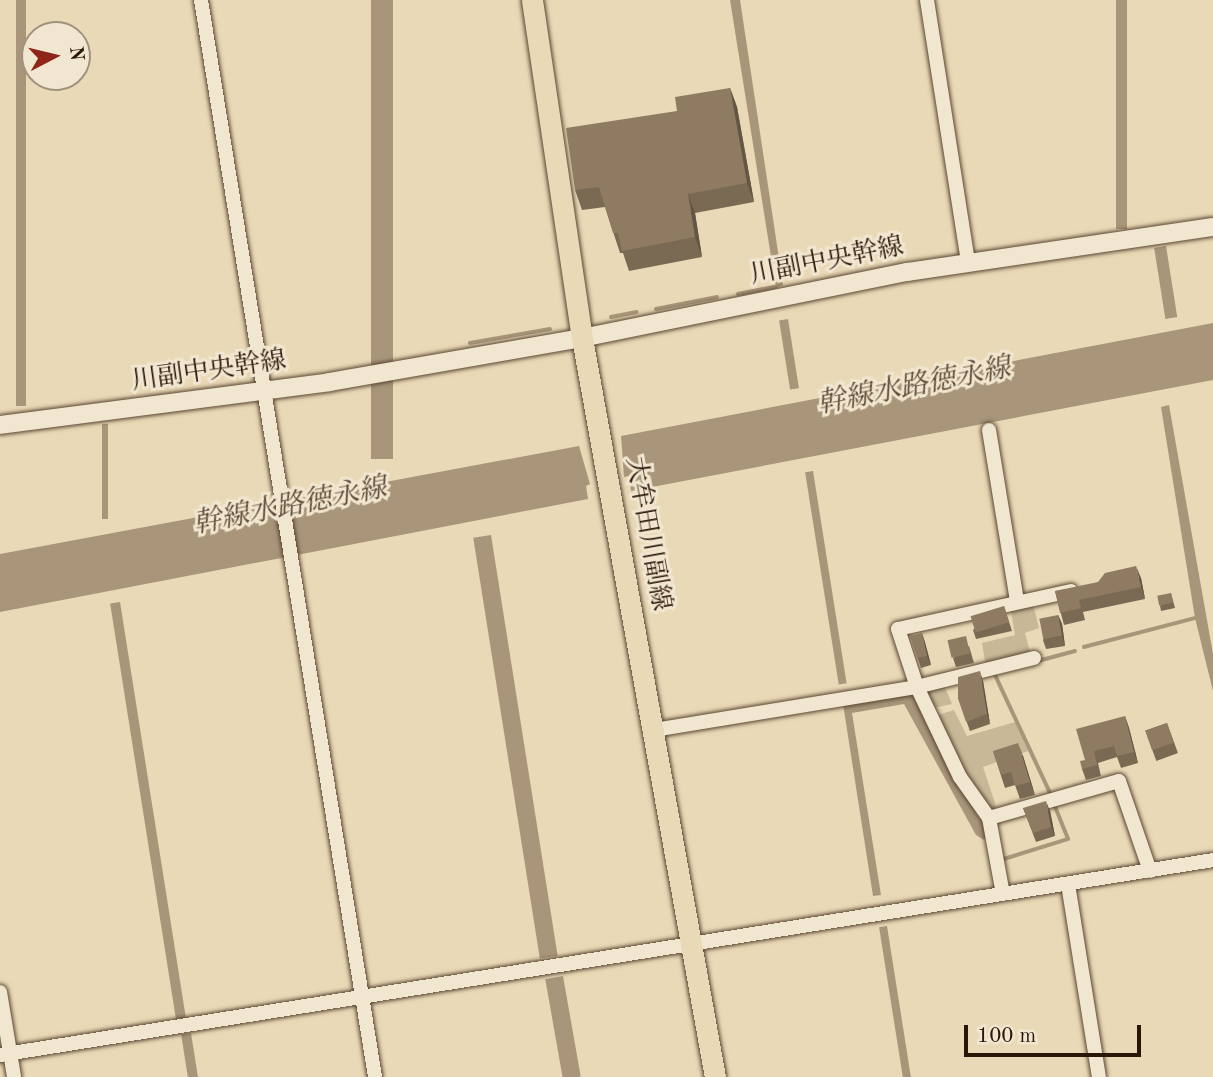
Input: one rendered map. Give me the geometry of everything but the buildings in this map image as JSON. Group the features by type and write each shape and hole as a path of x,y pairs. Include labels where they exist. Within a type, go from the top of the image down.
{"main road":[{"name":"大牟田川副線","path":"532,0 582,338 715,1077"}],"street":[{"path":"201,0 261,391 374,1077"},
{"path":"928,0 968,262"},
{"name":"川副中央幹線","path":"0,425 261,391 453,357 582,338 968,262 1213,227"},
{"path":"989,430 1017,601"},
{"path":"1003,894 989,818 960,777 917,687 898,629 1017,601 1087,588"},
{"path":"653,730 917,687 1034,658"},
{"path":"989,818 1119,781 1150,871"},
{"path":"5,1054 1213,860"},
{"path":"1068,884 1099,1077"},
{"path":"0,992 5,1054 14,1077"}],"shaded area":[{"path":"1033,604 1039,628 1025,633 1030,652 986,667 982,643 1015,635 1010,606"},
{"path":"944,685 952,704 933,708 924,690"},
{"path":"954,710 967,736 1015,722 1028,751 983,767 997,809 987,811 935,716"}],"water":[{"path":"16,0 26,0 26,21 21,21 21,91 26,91 26,406 16,406"},
{"path":"371,0 393,0 393,459 371,459"},
{"path":"730,0 740,0 783,285 776,288"},
{"path":"1116,0 1127,0 1127,229 1116,229"},
{"path":"1166,246 1177,317 1165,319 1154,248"},
{"path":"788,319 799,388 790,390 779,320"},
{"name":"幹線水路徳永線","path":"1213,323 1213,380 631,491 629,476 624,477 621,436"},
{"path":"1169,405 1213,654 1213,691 1195,618 1161,407"},
{"path":"102,424 108,424 108,519 102,519"},
{"name":"幹線水路徳永線","path":"579,446 590,484 586,486 588,499 0,612 0,554"},
{"path":"813,471 847,683 839,685 805,472"},
{"path":"491,535 558,956 540,959 473,538"},
{"path":"120,602 186,1018 176,1019 110,604"},
{"path":"913,694 956,782 990,834 984,840 976,835 904,704 852,713 881,895 873,896 843,704"},
{"path":"887,926 911,1077 903,1077 879,927"},
{"path":"563,976 581,1076 563,1077 545,979"},
{"path":"191,1033 198,1077 188,1077 181,1035"}],"waterway":[{"path":"738,294 775,287"},
{"path":"656,309 717,297"},
{"path":"611,317 637,312"},
{"path":"470,343 550,329"},
{"path":"1084,647 1195,618"},
{"path":"1038,661 1075,651"},
{"path":"994,672 1050,792"},
{"path":"1004,859 1068,839 1054,805"}]}
